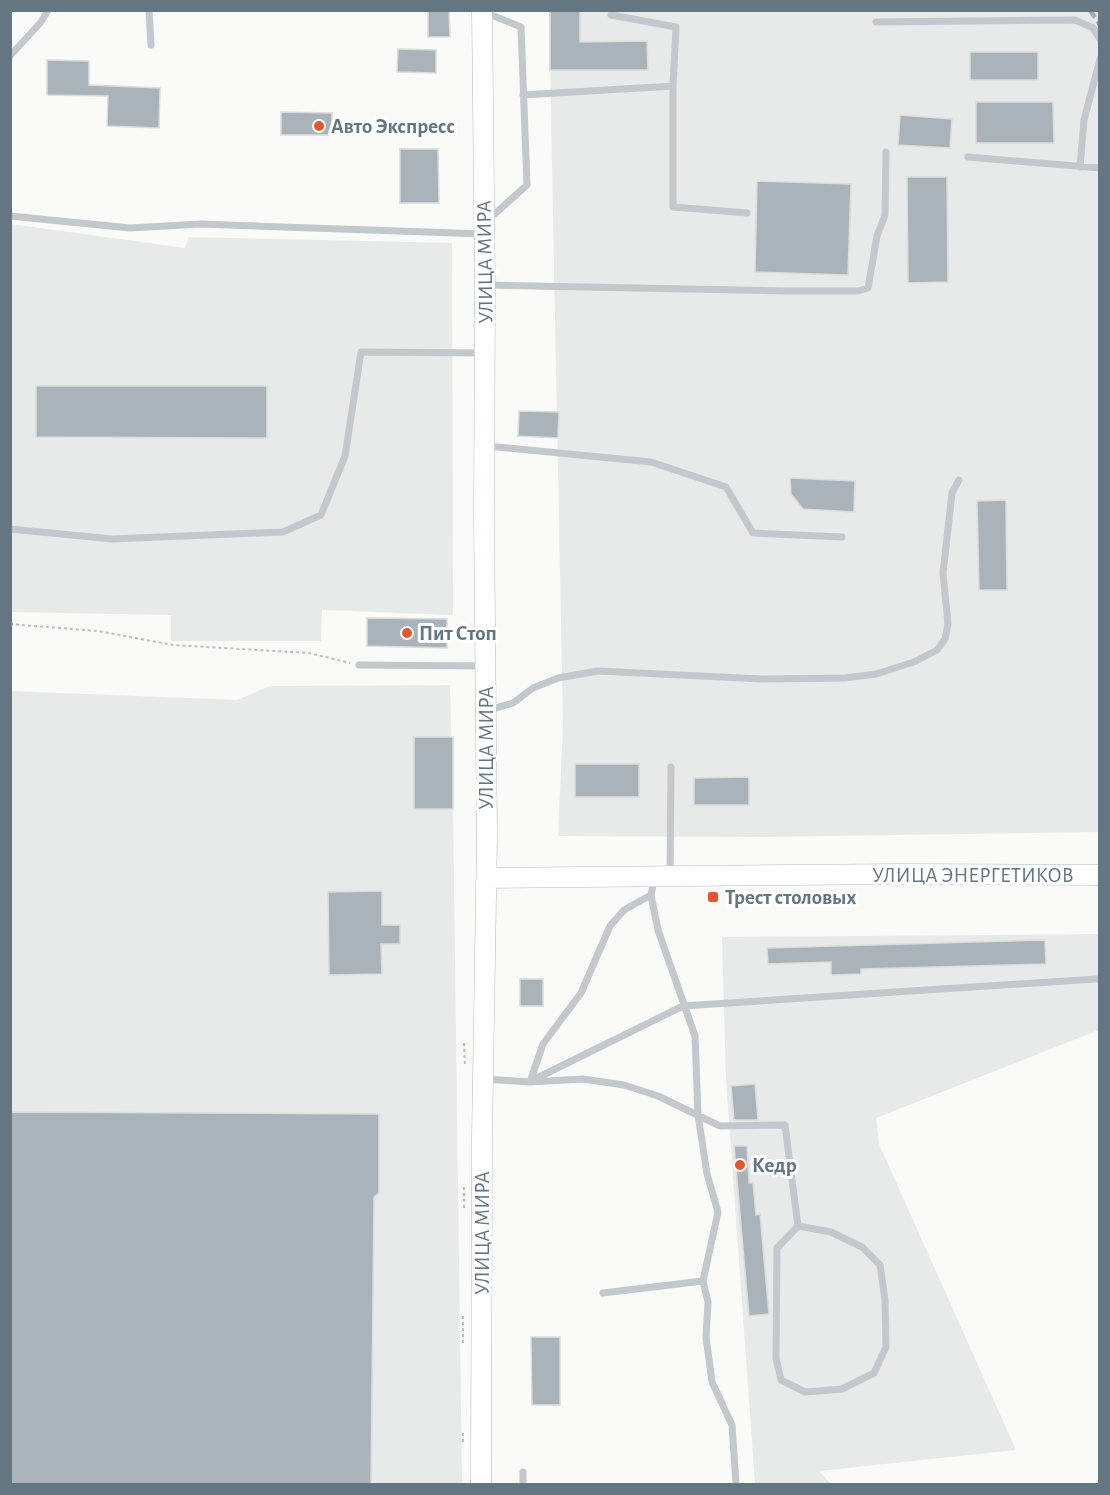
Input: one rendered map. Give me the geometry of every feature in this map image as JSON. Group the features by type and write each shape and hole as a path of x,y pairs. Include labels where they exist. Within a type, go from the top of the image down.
{"main road":[{"name":"УЛИЦА МИРА","path":"481,1485 487,878 486,353 482,11"},
{"name":"УЛИЦА ЭНЕРГЕТИКОВ","path":"487,878 658,883 1100,875"}],"lane":[{"path":"10,56 41,22 48,10"},
{"path":"149,10 151,45"},
{"path":"10,216 130,228 200,224 485,228 527,185 521,27 482,11"},
{"path":"611,15 676,27 673,86 673,207 747,213"},
{"path":"876,22 1075,20 1093,28 1100,39"},
{"path":"1080,167 1084,120 1100,59"},
{"path":"523,95 673,86"},
{"path":"485,285 858,291 867,288 885,215 886,152"},
{"path":"968,157 1100,168"},
{"path":"10,529 112,539 283,532 321,516 345,456 361,352 486,353"},
{"path":"485,446 651,462 726,487 753,533 842,537"},
{"path":"486,711 513,703 533,688 558,678 598,671 762,679 845,678 876,674 914,662 937,650 945,639 948,624 943,573 952,493 959,480"},
{"path":"359,665 486,666"},
{"path":"671,767 658,883 658,930 694,1036 698,1115 707,1174 718,1212 703,1281 708,1302 706,1336 712,1382 732,1425 736,1485"},
{"path":"530,1082 543,1044 581,993 610,926 624,910 658,883"},
{"path":"530,1082 683,1006 1096,979"},
{"path":"484,1079 530,1082 583,1079 624,1085 657,1096 720,1126 785,1125 798,1226"},
{"path":"798,1226 831,1232 862,1247 880,1265 885,1300 886,1347 874,1373 842,1389 805,1392 781,1380 776,1358 777,1248 798,1226"},
{"path":"603,1293 703,1281"},
{"path":"523,1472 523,1485"}],"path":[{"path":"10,624 98,631 173,645 309,653 359,665"}],"shaded area":[{"path":"549,11 1099,11 1099,832 763,837 558,836 563,726"},
{"path":"11,224 185,248 189,237 452,243 453,615 322,610 321,641 171,641 171,615 11,612"},
{"path":"450,685 462,1484 11,1484 11,691 237,700 270,686"},
{"path":"1099,934 1099,1030 876,1118 879,1144 1016,1450 819,1471 831,1484 755,1484 726,1080 722,937"}],"building":[{"path":"428,10 449,10 450,37 428,37"},
{"path":"550,10 580,10 580,42 647,41 648,70 550,70"},
{"path":"398,49 436,50 436,73 397,72"},
{"path":"970,52 1038,52 1038,80 970,80"},
{"path":"47,60 89,61 89,85 160,88 159,128 107,126 108,96 47,95"},
{"path":"976,102 1053,102 1054,143 976,143"},
{"path":"281,112 332,113 332,135 281,135"},
{"path":"900,115 952,119 950,148 898,145"},
{"path":"400,149 438,149 439,203 400,203"},
{"path":"907,177 947,177 948,282 908,283"},
{"path":"757,181 851,184 848,275 755,272"},
{"path":"36,386 267,386 267,438 36,437"},
{"path":"519,411 559,412 558,438 518,436"},
{"path":"790,478 855,481 854,512 803,509 791,494"},
{"path":"1006,500 1007,590 979,590 977,501"},
{"name":"Пит Стоп","path":"367,618 447,619 447,648 367,646"},
{"path":"414,737 453,737 453,809 414,809"},
{"path":"575,764 639,764 639,797 575,797"},
{"path":"749,777 749,805 694,805 694,778"},
{"path":"382,891 382,925 400,925 400,944 381,944 382,974 329,975 328,892"},
{"path":"1045,940 1046,964 861,969 861,974 831,975 831,962 768,964 767,948"},
{"path":"520,979 543,979 543,1006 520,1006"},
{"path":"755,1084 758,1120 734,1120 731,1086"},
{"path":"10,1112 379,1114 379,1193 374,1197 371,1485 10,1485"},
{"path":"734,1146 747,1146 749,1183 753,1183 756,1215 760,1214 769,1314 749,1316"},
{"path":"531,1337 560,1337 560,1405 532,1405"}],"railway":[{"path":"1090,10 1100,25"}],"place":[{"name":"Авто Экспресс","path":"319,126"},
{"name":"Пит Стоп","path":"407,633"},
{"name":"Трест столовых","path":"713,897"},
{"name":"Кедр","path":"740,1165"}]}
